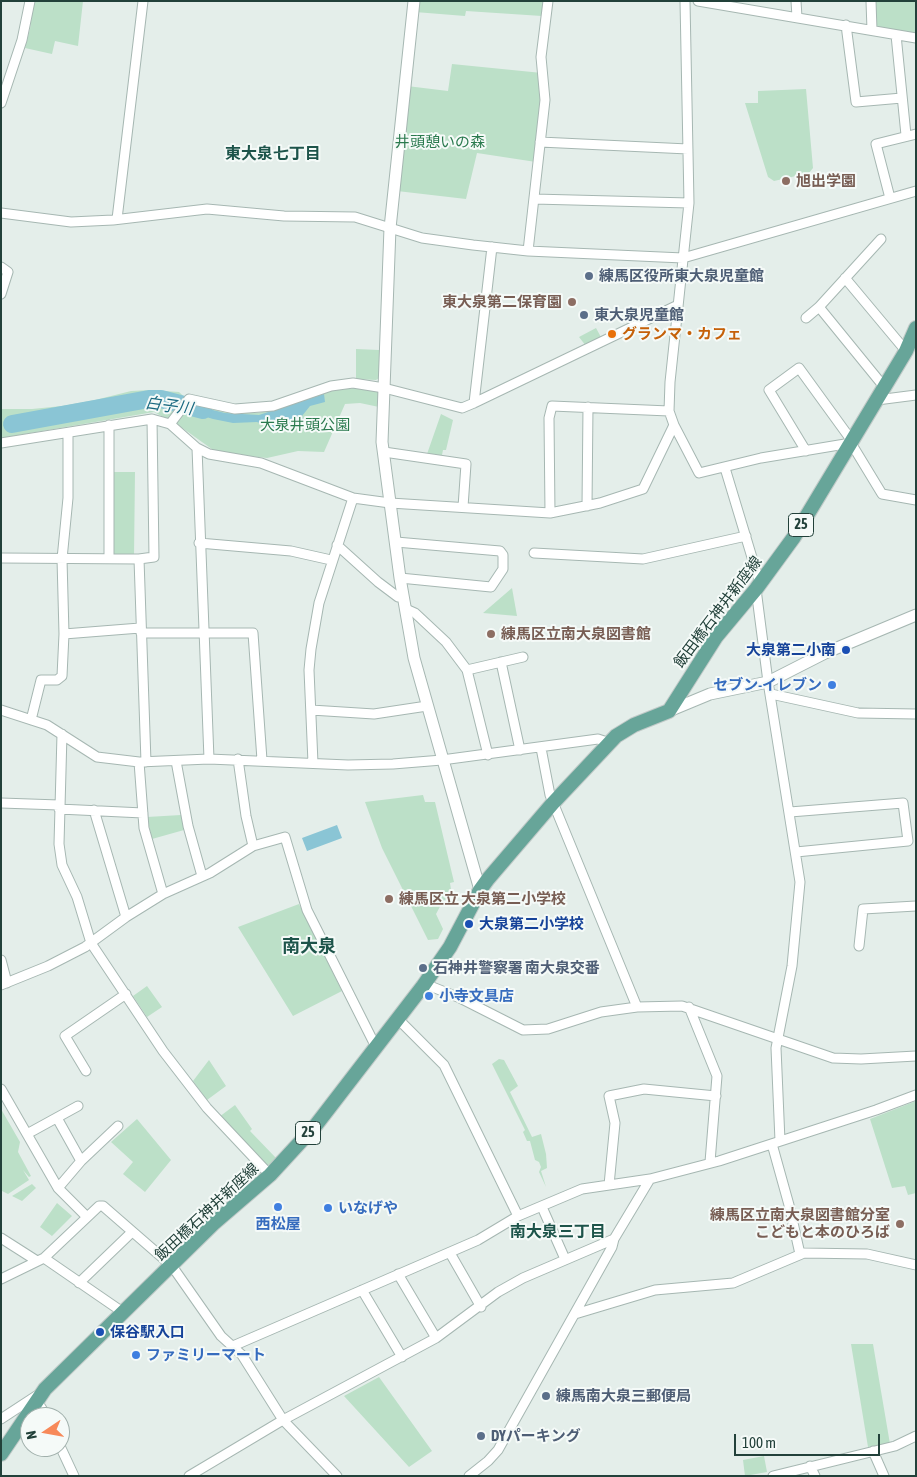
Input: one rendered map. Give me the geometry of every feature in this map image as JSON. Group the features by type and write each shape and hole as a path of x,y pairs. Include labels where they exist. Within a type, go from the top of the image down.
{"main road":[{"name":"飯田橋石神井新座線","path":"669,711 716,637 758,587 794,536 881,394 906,351 916,328"},
{"name":"25","path":"425,984 461,928 480,890 553,803 624,730 669,711"},
{"name":"飯田橋石神井新座線","path":"1,1454 39,1396 213,1224 270,1175 316,1125 425,984"}],"street":[{"path":"1,103 22,40 30,1"},
{"path":"117,219 143,1"},
{"path":"414,1 390,228 384,388 384,452 400,578 414,658 480,890"},
{"path":"528,251 545,100 541,57 548,1"},
{"path":"685,1 689,203 670,382 670,411 674,425 699,473 761,458 851,442"},
{"path":"698,1 916,38"},
{"path":"796,1 798,17"},
{"path":"871,1 872,30"},
{"path":"846,25 856,102 902,98"},
{"path":"890,198 876,144 913,136 902,98 896,35"},
{"path":"540,142 688,149"},
{"path":"1,212 71,222 117,219 172,211 215,209 284,216 355,217 422,238 492,248 683,258 916,191"},
{"path":"534,199 689,203"},
{"path":"806,318 819,307 881,239"},
{"path":"474,403 492,248"},
{"path":"1,267 8,272 1,294"},
{"path":"845,278 906,351"},
{"path":"170,424 189,399 235,409 273,406 331,386 353,384 384,388 462,408 603,344 678,305"},
{"path":"819,307 881,394 916,395"},
{"path":"806,451 768,390 799,368 851,442 882,494 916,500"},
{"path":"550,512 550,408 554,406 670,411"},
{"path":"587,506 588,407"},
{"path":"1,443 152,419 170,424 197,448 214,456 261,463 353,498 390,503 550,512 587,506 643,489 674,425"},
{"path":"1,558 152,559 155,556 152,419"},
{"path":"109,425 109,559"},
{"path":"31,720 41,680 57,680 62,676 64,634 62,559 64,523 68,498 68,433"},
{"path":"197,448 199,543 209,759"},
{"path":"384,452 466,464 463,507"},
{"path":"725,468 746,536 758,587 768,682 800,882 795,939 779,1040 776,1048 776,1143 800,1254"},
{"path":"313,763 310,649 319,603 331,560 353,498"},
{"path":"534,553 643,559 746,536"},
{"path":"396,542 500,551 503,555 503,569 491,587 400,578"},
{"path":"199,543 291,551 331,560"},
{"path":"337,545 378,582 398,597 404,597"},
{"path":"138,559 144,828 163,894"},
{"path":"406,609 415,613 446,642 467,670 488,755"},
{"path":"669,711 710,694 768,682 825,653 916,616"},
{"path":"64,634 141,630 250,632 254,635 262,760"},
{"path":"467,670 523,657"},
{"path":"501,662 520,750"},
{"path":"771,694 858,713 916,714"},
{"path":"311,710 374,714 427,706"},
{"path":"1,710 31,720 62,734 97,757 143,762 238,759 365,765 442,760 598,740 610,743"},
{"path":"62,734 58,844 62,865 77,898 91,943 163,1050 207,1108 270,1175"},
{"path":"541,748 553,803 638,1007"},
{"path":"238,759 246,816 253,846"},
{"path":"176,761 188,826 202,876"},
{"path":"1,803 143,813"},
{"path":"790,812 903,803 908,841 796,852"},
{"path":"94,810 126,917"},
{"path":"1,960 4,984 49,965 91,943 126,917 163,894 202,876 253,846 281,837 287,839 307,910 377,1048"},
{"path":"859,946 863,909 916,906"},
{"path":"425,984 460,998 523,1030 548,1028 601,1012 660,1005 689,1007 832,1058 861,1059 916,1056"},
{"path":"86,1071 65,1036 126,994"},
{"path":"689,1007 717,1076 710,1162"},
{"path":"399,1020 444,1065 518,1216"},
{"path":"1,1089 58,1188 87,1217"},
{"path":"610,1185 614,1123 609,1096 641,1089 716,1096"},
{"path":"233,1346 450,1253 478,1240 518,1216 582,1189 650,1179 776,1143 916,1095"},
{"path":"27,1134 78,1106"},
{"path":"57,1118 81,1160"},
{"path":"58,1188 81,1160 118,1126"},
{"path":"469,1476 488,1461 498,1450 612,1248 614,1239 650,1179"},
{"path":"1,1279 40,1260 99,1206 103,1206 172,1266 220,1336 242,1356 284,1420 333,1474"},
{"path":"542,1206 566,1258"},
{"path":"79,1283 132,1232"},
{"path":"1,1238 79,1283 124,1313"},
{"path":"189,1476 284,1420 436,1338 516,1282 566,1258 614,1239"},
{"path":"450,1253 481,1307"},
{"path":"575,1314 655,1290 733,1283 800,1254 867,1254 916,1265"},
{"path":"398,1274 436,1338"},
{"path":"362,1290 402,1357"},
{"path":"1,1419 39,1396 43,1407"},
{"path":"773,1476 894,1446 916,1436"},
{"path":"873,1451 884,1476"},
{"path":"65,1457 74,1476"},
{"path":"810,1466 815,1476"}],"green space":[{"path":"34,1 83,1 78,46 55,41 52,54 25,48"},
{"path":"416,1 544,1 542,16 466,11 465,16 415,12"},
{"path":"876,1 916,1 916,35 876,28"},
{"name":"井頭憩いの森","path":"452,64 542,73 543,98 536,162 477,153 466,199 397,191 407,86 448,91"},
{"path":"806,89 813,168 809,173 774,181 768,177 745,103 758,103 758,91"},
{"path":"596,328 602,339 586,346 579,337"},
{"path":"356,349 379,350 379,378 376,380 356,379"},
{"name":"大泉井頭公園","path":"354,388 379,391 379,407 360,403 345,404 324,452 298,451 267,458 216,452 181,427 154,412 1,438 1,409 32,409 62,406 131,391 150,390 179,392 191,403 212,409 257,413 273,410 321,392"},
{"path":"441,414 453,420 446,450 443,450 442,455 427,454"},
{"path":"111,472 135,472 134,557 111,554"},
{"path":"512,588 517,616 483,613"},
{"path":"423,795 425,802 435,802 454,882 450,883 452,896 443,901 436,914 443,929 438,939 428,940 382,848 365,802"},
{"path":"181,815 184,830 152,839 147,817"},
{"path":"299,904 342,991 293,1016 238,927"},
{"path":"147,986 162,1007 147,1017 133,996"},
{"path":"499,1059 504,1060 518,1086 510,1092 532,1137 541,1134 547,1168 541,1171 546,1187 539,1172 541,1167 539,1162 535,1160 530,1141 527,1141 523,1132 525,1130 492,1064"},
{"path":"209,1060 226,1086 207,1100 193,1081"},
{"path":"916,1101 916,1193 908,1195 905,1186 892,1188 870,1119"},
{"path":"235,1105 252,1129 250,1131 276,1158 268,1168 219,1117"},
{"path":"1,1109 20,1142 18,1152 31,1176 29,1177 23,1170 29,1180 8,1194 2,1191 1,1184"},
{"path":"137,1119 171,1160 145,1192 123,1174 133,1162 111,1142"},
{"path":"32,1184 36,1188 22,1201 12,1196"},
{"path":"57,1203 72,1216 52,1236 40,1227"},
{"path":"851,1344 873,1344 890,1444 868,1447"},
{"path":"379,1377 432,1451 409,1467 344,1396"},
{"path":"764,1456 767,1472 745,1476 743,1460"}],"water":[{"path":"324,394 325,402 310,406 302,416 303,420 298,426 284,430 274,429 257,422 233,423 183,410 188,404 225,413 259,415"},
{"path":"337,825 342,838 307,851 302,838"}],"waterway":[{"name":"白子川","path":"12,424 149,399 161,399 203,410"}],"place":[{"name":"旭出学園","path":"786,181"},
{"name":"練馬区役所東大泉児童館","path":"589,276"},
{"name":"東大泉第二保育園","path":"572,302"},
{"name":"東大泉児童館","path":"584,315"},
{"name":"グランマ・カフェ","path":"612,334"},
{"name":"練馬区立南大泉図書館","path":"491,634"},
{"name":"大泉第二小南","path":"846,650"},
{"name":"セブン-イレブン","path":"832,685"},
{"name":"練馬区立 大泉第二小学校","path":"389,899"},
{"name":"大泉第二小学校","path":"469,924"},
{"name":"石神井警察署 南大泉交番","path":"423,968"},
{"name":"小寺文具店","path":"429,996"},
{"name":"西松屋","path":"278,1207"},
{"name":"いなげや","path":"328,1208"},
{"name":"練馬区立南大泉図書館分室 こどもと本のひろば","path":"900,1224"},
{"name":"保谷駅入口","path":"100,1332"},
{"name":"ファミリーマート","path":"136,1355"},
{"name":"練馬南大泉三郵便局","path":"546,1396"},
{"name":"DYパーキング","path":"481,1436"}],"district":[{"name":"東大泉七丁目","path":"273,154"},
{"name":"南大泉","path":"309,946"},
{"name":"南大泉三丁目","path":"558,1232"}]}
